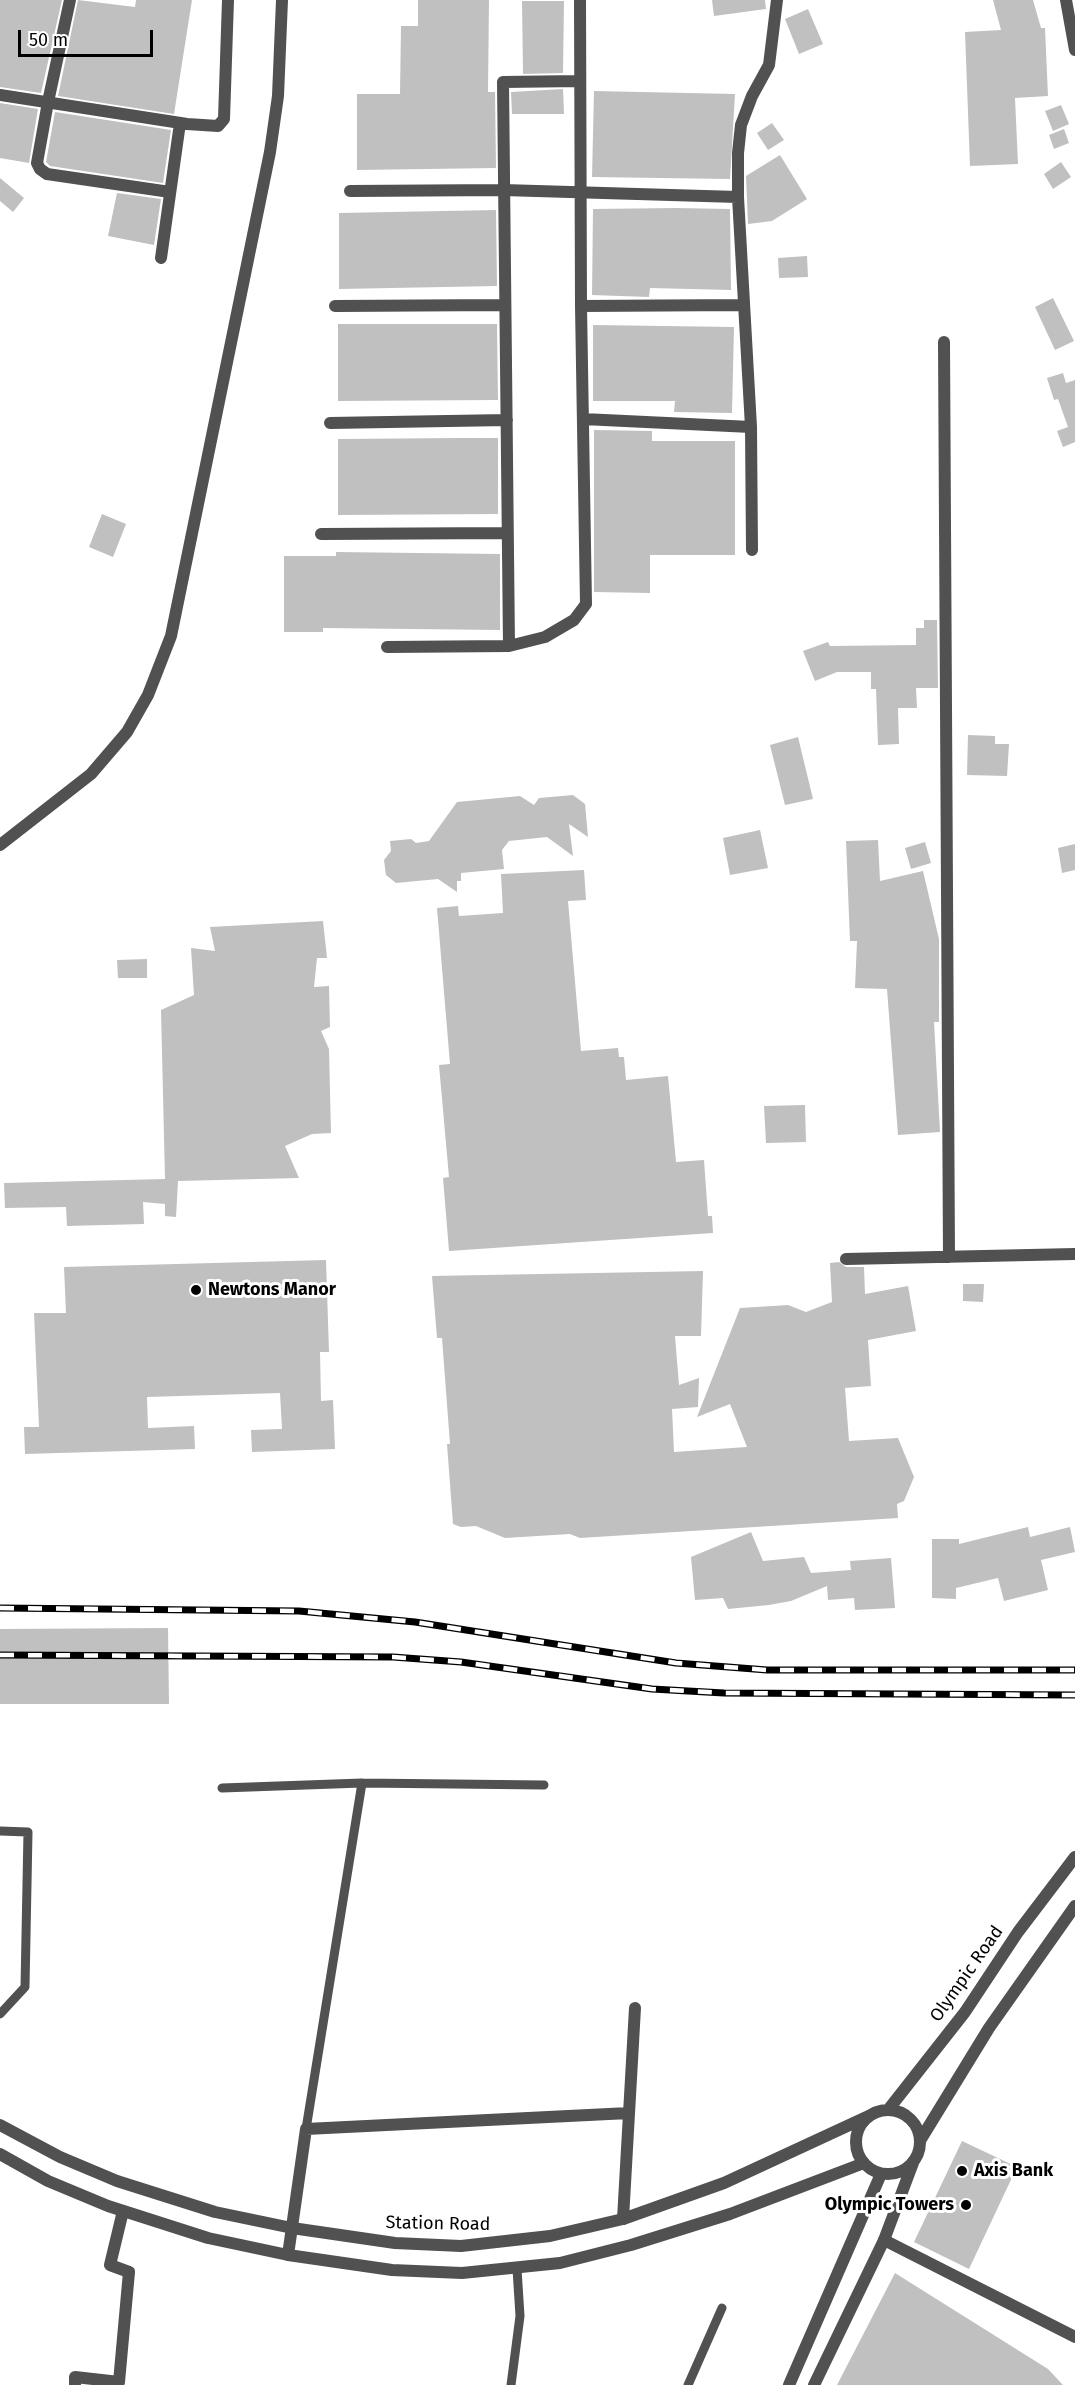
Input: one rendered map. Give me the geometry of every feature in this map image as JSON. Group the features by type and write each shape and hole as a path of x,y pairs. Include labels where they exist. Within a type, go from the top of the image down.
{"street":[{"path":"70,0 37,163 40,169 47,174 170,192"},
{"path":"0,95 180,123 218,126 224,119 228,0"},
{"path":"0,844 91,774 127,732 148,695 171,636 270,152 278,96 282,0"},
{"path":"387,647 509,646 545,637 574,620 586,604 581,306 580,0"},
{"path":"752,550 751,427 738,197 741,125 752,96 769,65 777,0"},
{"path":"1066,0 1075,50"},
{"path":"509,646 503,82 580,81"},
{"path":"161,258 180,123"},
{"path":"350,191 582,191 738,197"},
{"path":"334,306 504,305"},
{"path":"581,306 744,305"},
{"path":"944,342 949,1257"},
{"path":"583,419 751,427"},
{"path":"330,423 507,420"},
{"path":"321,534 507,533"},
{"path":"846,1259 1075,1254"},
{"name":"Olympic Road","path":"888,2110 965,2012 1018,1932 1075,1857"},
{"path":"814,2385 884,2240 919,2152 921,2139 989,2028 1075,1906"},
{"path":"623,2219 635,2008"},
{"path":"913,2163 904,2171 892,2175 880,2174 864,2163 859,2155 857,2137 865,2121 871,2115 888,2110 910,2118 921,2139"},
{"path":"288,2255 306,2129 629,2113"},
{"name":"Station Road","path":"0,2125 60,2157 117,2181 215,2212 292,2228 395,2243 461,2246 550,2236 623,2219 724,2182 871,2115"},
{"path":"0,2154 48,2181 123,2211 208,2238 288,2255 392,2270 462,2273 560,2263 631,2245 729,2214 864,2163"},
{"path":"789,2385 880,2174"},
{"path":"75,2385 75,2377 119,2382 129,2272 110,2265 123,2211"},
{"path":"884,2240 1075,2337"}],"lane":[{"path":"222,1788 362,1783 544,1785"},
{"path":"306,2129 362,1783"},
{"path":"0,1831 28,1832 25,1987 0,2014"},
{"path":"512,2385 520,2316 518,2269"},
{"path":"688,2385 722,2308"}],"building":[{"path":"0,0 62,0 41,93 0,87"},
{"path":"78,0 135,7 136,0 192,0 174,114 58,96"},
{"path":"418,0 489,0 488,92 495,92 496,168 357,170 357,94 400,94 401,26 418,26"},
{"path":"712,0 765,0 766,9 714,16"},
{"path":"993,0 1033,0 1041,28 1045,28 1048,96 1015,98 1018,164 970,166 965,32 1001,30"},
{"path":"522,1 564,1 563,73 523,74"},
{"path":"808,9 823,44 799,54 785,19"},
{"path":"563,89 564,114 512,114 511,92"},
{"path":"594,91 735,94 730,179 592,177"},
{"path":"0,103 38,109 29,163 0,158"},
{"path":"1061,105 1069,124 1053,131 1045,111"},
{"path":"55,112 171,130 163,183 50,166 46,162"},
{"path":"772,123 784,140 768,150 757,133"},
{"path":"1064,129 1069,143 1054,149 1049,135"},
{"path":"780,155 807,199 772,221 748,224 746,176"},
{"path":"1061,162 1071,177 1053,189 1044,174"},
{"path":"0,178 24,198 13,212 0,201"},
{"path":"117,193 161,199 154,245 108,236"},
{"path":"593,209 730,209 731,290 650,288 649,297 592,295"},
{"path":"496,210 497,286 339,289 339,213"},
{"path":"807,256 808,277 779,278 778,258"},
{"path":"1053,298 1074,341 1055,350 1035,307"},
{"path":"338,324 497,324 498,400 338,401"},
{"path":"593,325 734,327 732,413 674,412 675,401 593,401"},
{"path":"1063,373 1066,383 1075,380 1075,442 1063,447 1057,431 1068,427 1058,399 1054,400 1047,378"},
{"path":"594,430 652,431 652,441 735,441 735,555 650,555 650,593 594,592"},
{"path":"498,438 498,514 338,515 338,439"},
{"path":"102,514 126,524 113,557 89,547"},
{"path":"336,552 500,554 500,630 323,628 323,632 284,632 284,556 336,556"},
{"path":"924,620 937,620 938,688 916,688 917,708 898,708 899,744 878,745 876,689 871,689 871,672 837,672 815,681 803,651 828,642 830,646 916,645 916,628 924,628"},
{"path":"968,735 995,736 995,744 1009,744 1007,776 967,775"},
{"path":"798,737 813,799 785,805 770,745"},
{"path":"573,795 585,804 588,837 569,824 573,856 547,837 509,841 502,850 504,869 461,873 461,881 457,881 457,892 438,879 396,883 386,875 384,860 391,851 390,841 411,839 416,843 429,841 457,802 520,796 534,805 539,798"},
{"path":"760,830 768,868 730,875 723,838"},
{"path":"878,840 880,881 923,871 939,939 939,1022 934,1022 940,1132 898,1135 887,989 855,988 857,941 850,941 846,841"},
{"path":"925,842 931,863 911,869 905,848"},
{"path":"1075,844 1075,870 1062,873 1058,848"},
{"path":"584,870 586,900 568,901 581,1051 618,1048 619,1057 624,1057 626,1080 668,1076 676,1162 704,1160 708,1216 712,1216 713,1233 449,1251 443,1178 449,1177 439,1065 450,1064 437,908 458,906 459,916 503,913 501,874"},
{"path":"323,921 327,958 317,958 314,987 329,986 330,1027 321,1031 329,1049 331,1133 312,1134 285,1146 299,1178 178,1181 176,1217 165,1216 165,1204 143,1202 144,1224 67,1226 66,1207 5,1208 4,1183 165,1179 161,1010 194,995 191,948 215,951 210,927"},
{"path":"147,959 147,978 118,978 117,960"},
{"path":"805,1105 806,1142 766,1143 764,1106"},
{"path":"326,1260 329,1352 320,1352 321,1401 333,1400 335,1449 252,1452 251,1430 282,1429 280,1393 147,1397 148,1428 194,1426 195,1449 25,1454 24,1427 39,1427 34,1313 66,1313 64,1267"},
{"path":"839,1262 846,1267 864,1267 865,1294 908,1286 916,1331 868,1340 871,1386 845,1388 849,1441 898,1438 914,1477 904,1501 897,1504 898,1518 580,1538 570,1534 505,1538 476,1526 461,1527 453,1524 442,1338 437,1338 432,1276 703,1271 701,1336 675,1336 679,1385 699,1378 698,1407 672,1409 674,1452 747,1447 730,1404 697,1417 740,1308 788,1305 806,1312 832,1302 830,1263"},
{"path":"963,1284 984,1284 983,1302 963,1301"},
{"path":"1028,1527 1030,1537 1070,1527 1075,1552 1041,1560 1048,1590 1004,1601 998,1578 956,1588 956,1599 932,1598 932,1539 959,1539 959,1544"},
{"path":"751,1532 763,1561 804,1557 811,1573 851,1570 850,1561 891,1558 895,1608 855,1610 854,1598 828,1600 827,1586 791,1601 769,1605 728,1609 723,1598 695,1600 691,1557"},
{"path":"168,1628 169,1704 0,1704 0,1629"},
{"name":"Olympic Towers","path":"962,2141 1017,2167 969,2269 914,2242"},
{"path":"895,2273 1048,2369 1063,2385 837,2385"}],"railway":[{"path":"0,1608 299,1611 415,1622 676,1663 767,1670 1075,1670"},
{"path":"0,1655 393,1657 461,1662 652,1689 724,1693 1075,1695"}],"place":[{"name":"Newtons Manor","path":"196,1290"},
{"name":"Axis Bank","path":"962,2171"},
{"name":"Olympic Towers","path":"966,2205"}]}
